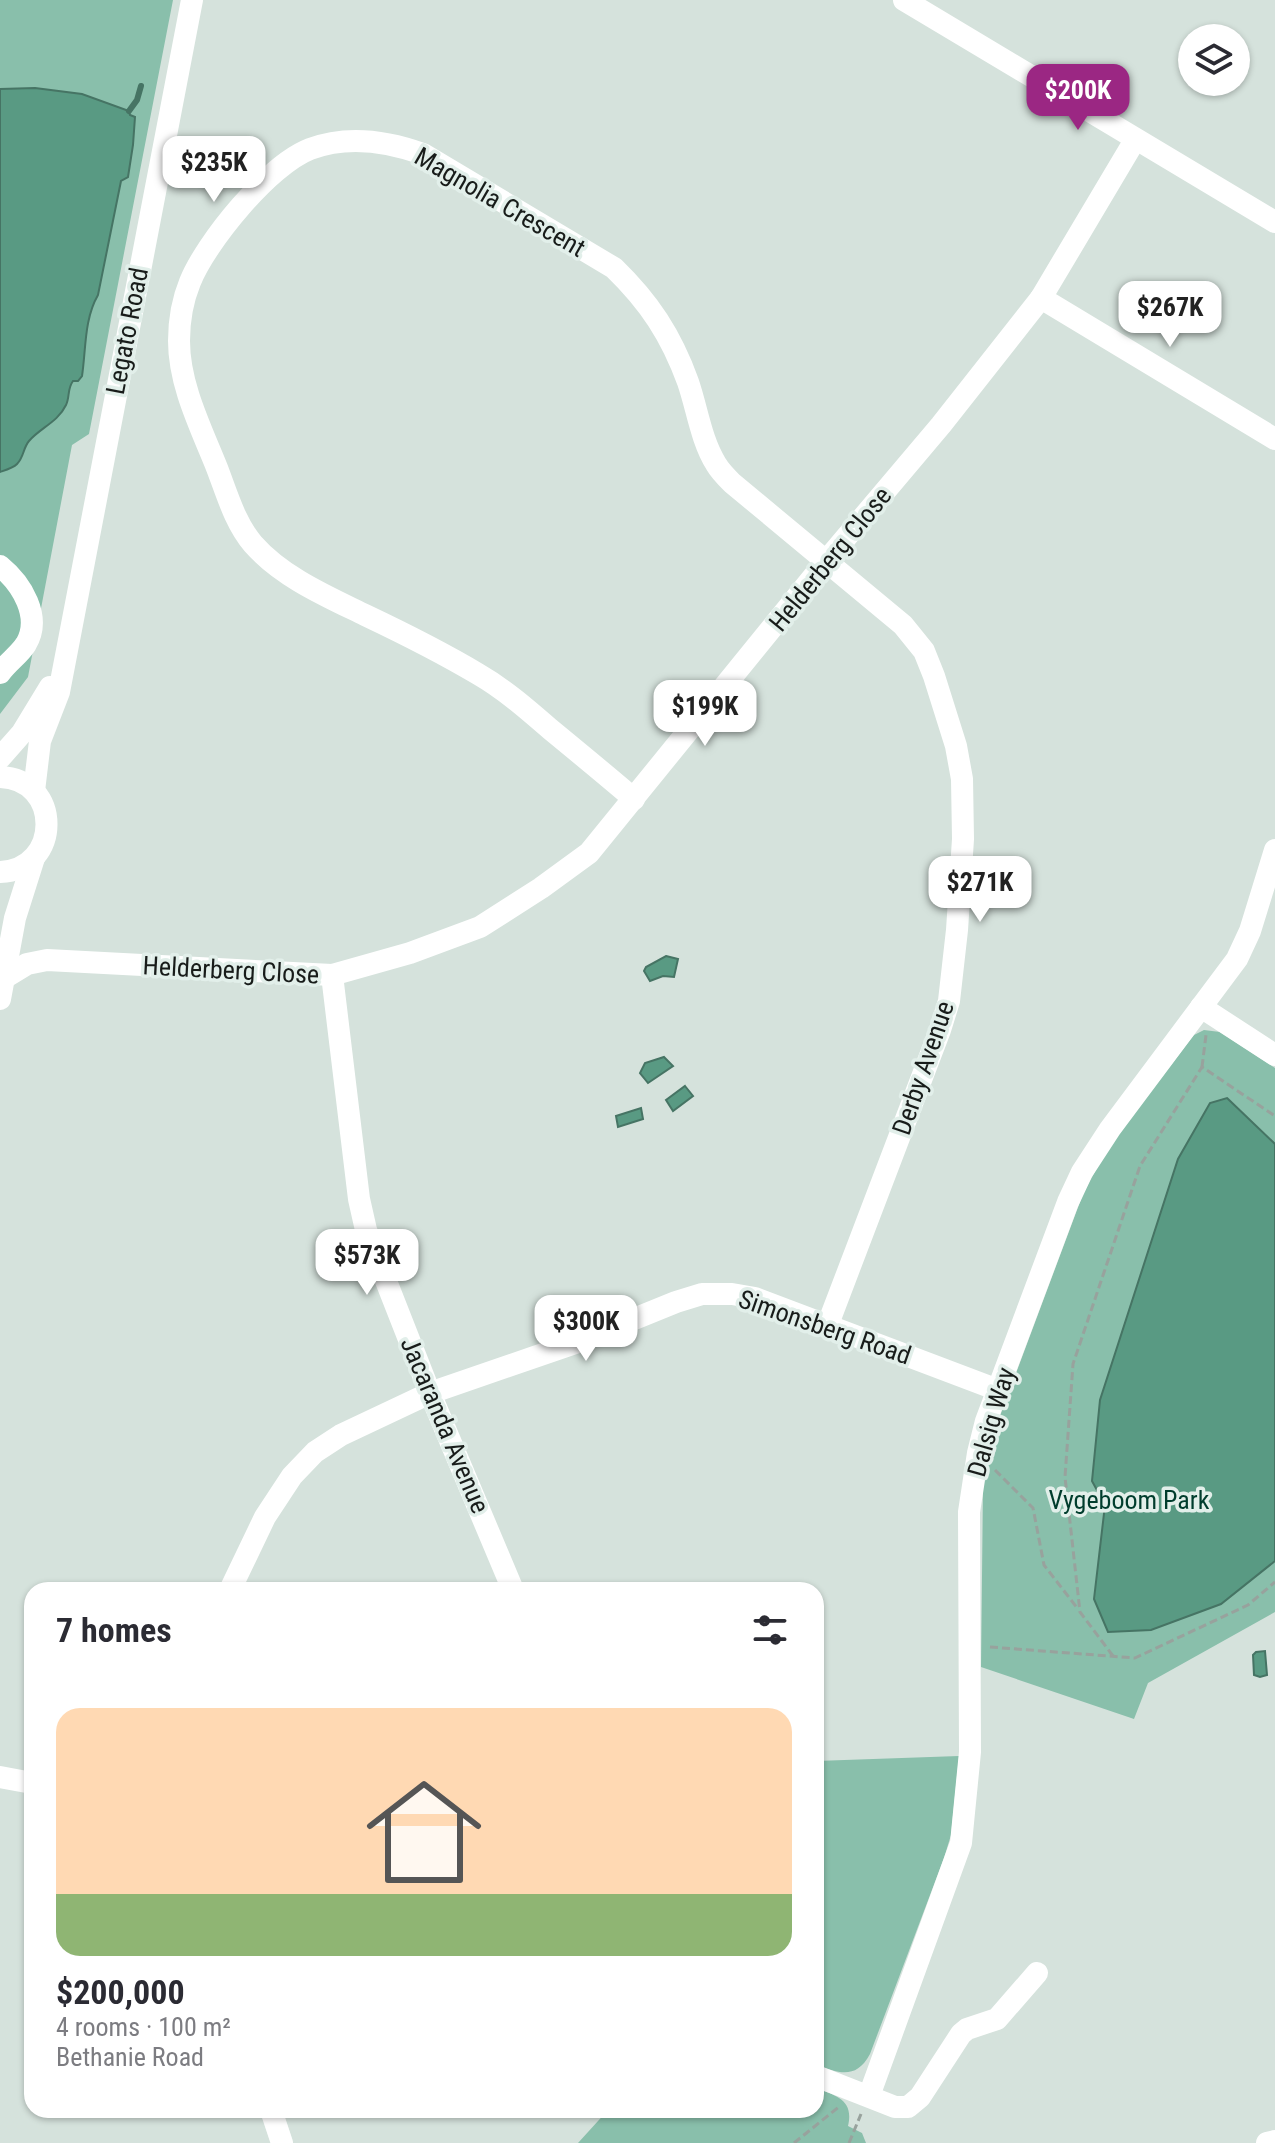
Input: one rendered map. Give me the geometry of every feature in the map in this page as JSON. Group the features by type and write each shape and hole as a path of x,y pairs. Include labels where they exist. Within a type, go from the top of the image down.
{"street":[{"name":"Legato Road","path":"34,791 40,741 59,692 192,0"},
{"path":"904,0 1275,222"},
{"name":"Helderberg Close","path":"2,988 27,964 47,960 332,975 410,953 480,927 589,853 941,425 1041,298 1135,140"},
{"name":"Magnolia Crescent","path":"634,799 525,708 481,676 424,643 310,587 253,544 238,522 193,408 182,374 179,341 189,283 205,253 243,204 267,178 310,149 369,141 399,145 423,154 614,268 651,309 672,342 716,465 732,483 827,560"},
{"path":"1041,298 1275,439"},
{"name":"Derby Avenue","path":"827,560 903,625 924,651 956,746 962,779 963,839 949,1001 828,1324"},
{"path":"0,566 23,593 30,607 33,625 24,648 0,673"},
{"name":"Legato Road","path":"0,758 22,733 64,663"},
{"path":"0,777 22,782 34,791 43,803 47,817 43,846 34,858 23,867 0,872"},
{"name":"Dalsig Way","path":"864,2094 961,1843 970,1752 969,1512 978,1453 998,1390 1082,1172 1110,1129 1205,1009 1230,970 1243,947 1275,850"},
{"path":"2,988 15,918 34,858"},
{"path":"15,918 26,939 47,960"},
{"name":"Jacaranda Avenue","path":"332,975 361,1214 430,1393 510,1582"},
{"path":"1205,1009 1275,1055"},
{"name":"Simonsberg Road","path":"234,1582 265,1517 292,1476 323,1446 430,1393 575,1343 702,1294 755,1298 998,1390"},
{"path":"0,1777 24,1782"},
{"path":"824,2079 900,2108 908,2107 914,2103 961,2034 997,2019 1037,1973"},
{"path":"274,2118 282,2143"},
{"path":"1267,2143 1275,2142"}],"path":[{"path":"1080,1612 1065,1477 1073,1364 1140,1166 1202,1067 1205,1009"},
{"path":"1202,1067 1275,1116"},
{"path":"978,1453 1033,1508 1044,1565 1113,1656"},
{"path":"970,1645 1135,1658 1248,1605 1275,1582"},
{"path":"794,2143 804,2133 864,2094"},
{"path":"849,2143 864,2094"}],"green space":[{"path":"0,0 173,0 89,434 72,445 28,677 0,714"},
{"name":"Vygeboom Park","path":"1204,1030 1220,1032 1275,1068 1275,1612 1148,1683 1134,1719 981,1667 983,1486 994,1432 1083,1194 1108,1147 1194,1035"},
{"path":"959,1756 951,1835 944,1858 870,2054 859,2068 846,2072 824,2067 824,1761"},
{"path":"824,2091 842,2100 848,2110 848,2126 862,2133 866,2143 578,2143 601,2118 824,2118"}],"shaded area":[{"path":"35,88 82,94 129,111 135,117 133,145 128,177 121,181 98,295 88,324 82,376 71,384 63,411 33,436 17,464 0,472 0,89"},
{"path":"666,956 678,959 674,977 663,976 650,981 644,971 646,967"},
{"path":"664,1057 673,1066 648,1083 640,1073 645,1063"},
{"path":"685,1086 693,1096 673,1111 666,1100"},
{"path":"1227,1098 1275,1144 1275,1561 1221,1604 1151,1630 1108,1632 1094,1599 1105,1505 1092,1481 1100,1400 1178,1159 1210,1103"},
{"path":"641,1108 643,1119 618,1127 616,1116"},
{"path":"1265,1651 1267,1675 1260,1677 1254,1675 1253,1655"}],"waterway":[{"path":"129,111 137,100 141,86"}]}
